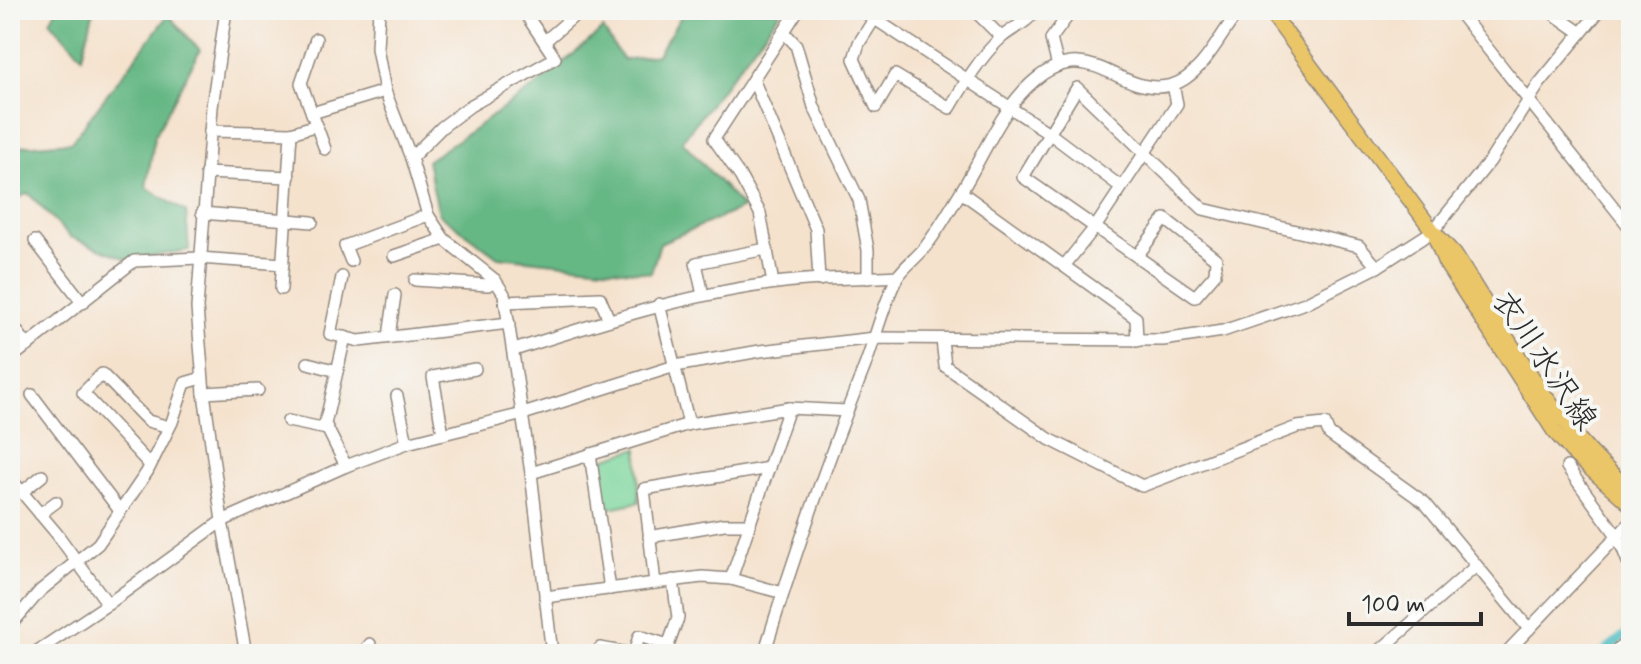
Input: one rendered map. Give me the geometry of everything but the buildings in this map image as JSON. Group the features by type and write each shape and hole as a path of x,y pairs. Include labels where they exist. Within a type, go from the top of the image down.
{"main road":[{"name":"衣川水沢線","path":"1269,10 1433,231 1455,255 1562,420 1609,473 1631,490"},
{"name":"衣川水沢線","path":"1433,231 1445,262 1554,431 1575,455 1631,505"}],"street":[{"path":"226,10 219,46 202,213 197,308 202,378 222,521 246,654"},
{"path":"379,10 377,48 385,91 411,158 428,215 444,239 495,280 505,302 531,473 552,654"},
{"path":"411,158 442,127 470,106 555,58 523,10"},
{"path":"545,41 581,10"},
{"path":"773,283 760,213 740,176 714,139 798,10"},
{"path":"861,10 877,14 967,81 1049,133 1121,187"},
{"path":"974,10 1001,37"},
{"path":"877,14 859,43 854,59 876,107 895,75 950,108 1001,37 1018,28 1036,10"},
{"path":"1058,66 1051,39 1072,10"},
{"path":"764,654 847,411 898,276 926,246 1011,108 1035,80 1058,66 1085,63 1142,85 1173,85 1208,57 1240,10"},
{"path":"1457,10 1631,229"},
{"path":"1548,10 1581,33"},
{"path":"33,654 222,521 346,466 407,443 523,414 675,366 760,351 875,338 1137,341 1223,331 1305,303 1377,267 1433,231 1490,161 1528,99 1600,10"},
{"path":"784,32 796,45 814,107 859,200 868,250 868,278"},
{"path":"316,39 301,83 325,149"},
{"path":"753,79 816,229 819,280"},
{"path":"1064,266 1096,226 1177,104 1173,85"},
{"path":"1137,256 1165,219 1216,259 1215,274 1195,297 1023,177 1077,88 1203,209 1359,246 1377,267"},
{"path":"312,113 385,91"},
{"path":"210,131 291,133 317,125"},
{"path":"281,289 291,133"},
{"path":"206,173 289,177"},
{"path":"961,192 1136,318 1137,341"},
{"path":"202,213 312,222"},
{"path":"351,261 345,246 428,215"},
{"path":"394,256 444,239"},
{"path":"35,241 83,303"},
{"path":"703,295 696,263 766,249"},
{"path":"10,359 134,261 199,258 283,264"},
{"path":"514,350 659,304 703,295 773,283 898,276"},
{"path":"342,277 330,334 359,341 509,323"},
{"path":"415,280 488,285 495,280"},
{"path":"389,336 395,295"},
{"path":"505,302 600,298 609,320"},
{"path":"659,304 689,424"},
{"path":"10,322 28,346"},
{"path":"345,337 325,424 346,466"},
{"path":"942,340 945,366 1049,439 1142,486 1297,427 1325,424 1329,434 1425,503 1529,629"},
{"path":"308,363 337,371"},
{"path":"443,434 433,377 475,369"},
{"path":"150,465 83,393 102,374 148,421 169,427"},
{"path":"10,626 40,591 98,544 150,465 169,427 185,383 202,378"},
{"path":"204,393 258,390"},
{"path":"32,395 120,511"},
{"path":"397,396 407,443"},
{"path":"531,473 689,424 789,408 847,411"},
{"path":"731,579 789,408"},
{"path":"288,421 327,429"},
{"path":"590,454 610,589"},
{"path":"1567,467 1618,537 1631,569"},
{"path":"655,583 644,489 769,468"},
{"path":"22,492 42,476"},
{"path":"10,478 108,604"},
{"path":"40,514 56,502"},
{"path":"1505,654 1631,522"},
{"path":"649,537 724,524 750,524"},
{"path":"1376,654 1476,566"},
{"path":"545,597 702,577 731,579 783,593"},
{"path":"600,648 633,654 639,636 667,650 678,618 673,580"},
{"path":"1612,654 1631,639"}],"green space":[{"path":"56,10 94,10 82,56 50,21"},
{"path":"685,10 782,10 682,141 743,208 660,243 651,273 498,257 439,214 427,161 536,86 603,29 623,60 657,55"},
{"path":"168,15 200,50 155,135 146,187 186,212 189,250 129,260 70,237 28,193 10,203 10,147 71,142"},
{"path":"638,448 639,502 605,509 597,461"}],"waterway":[{"path":"1601,654 1631,630"}]}
